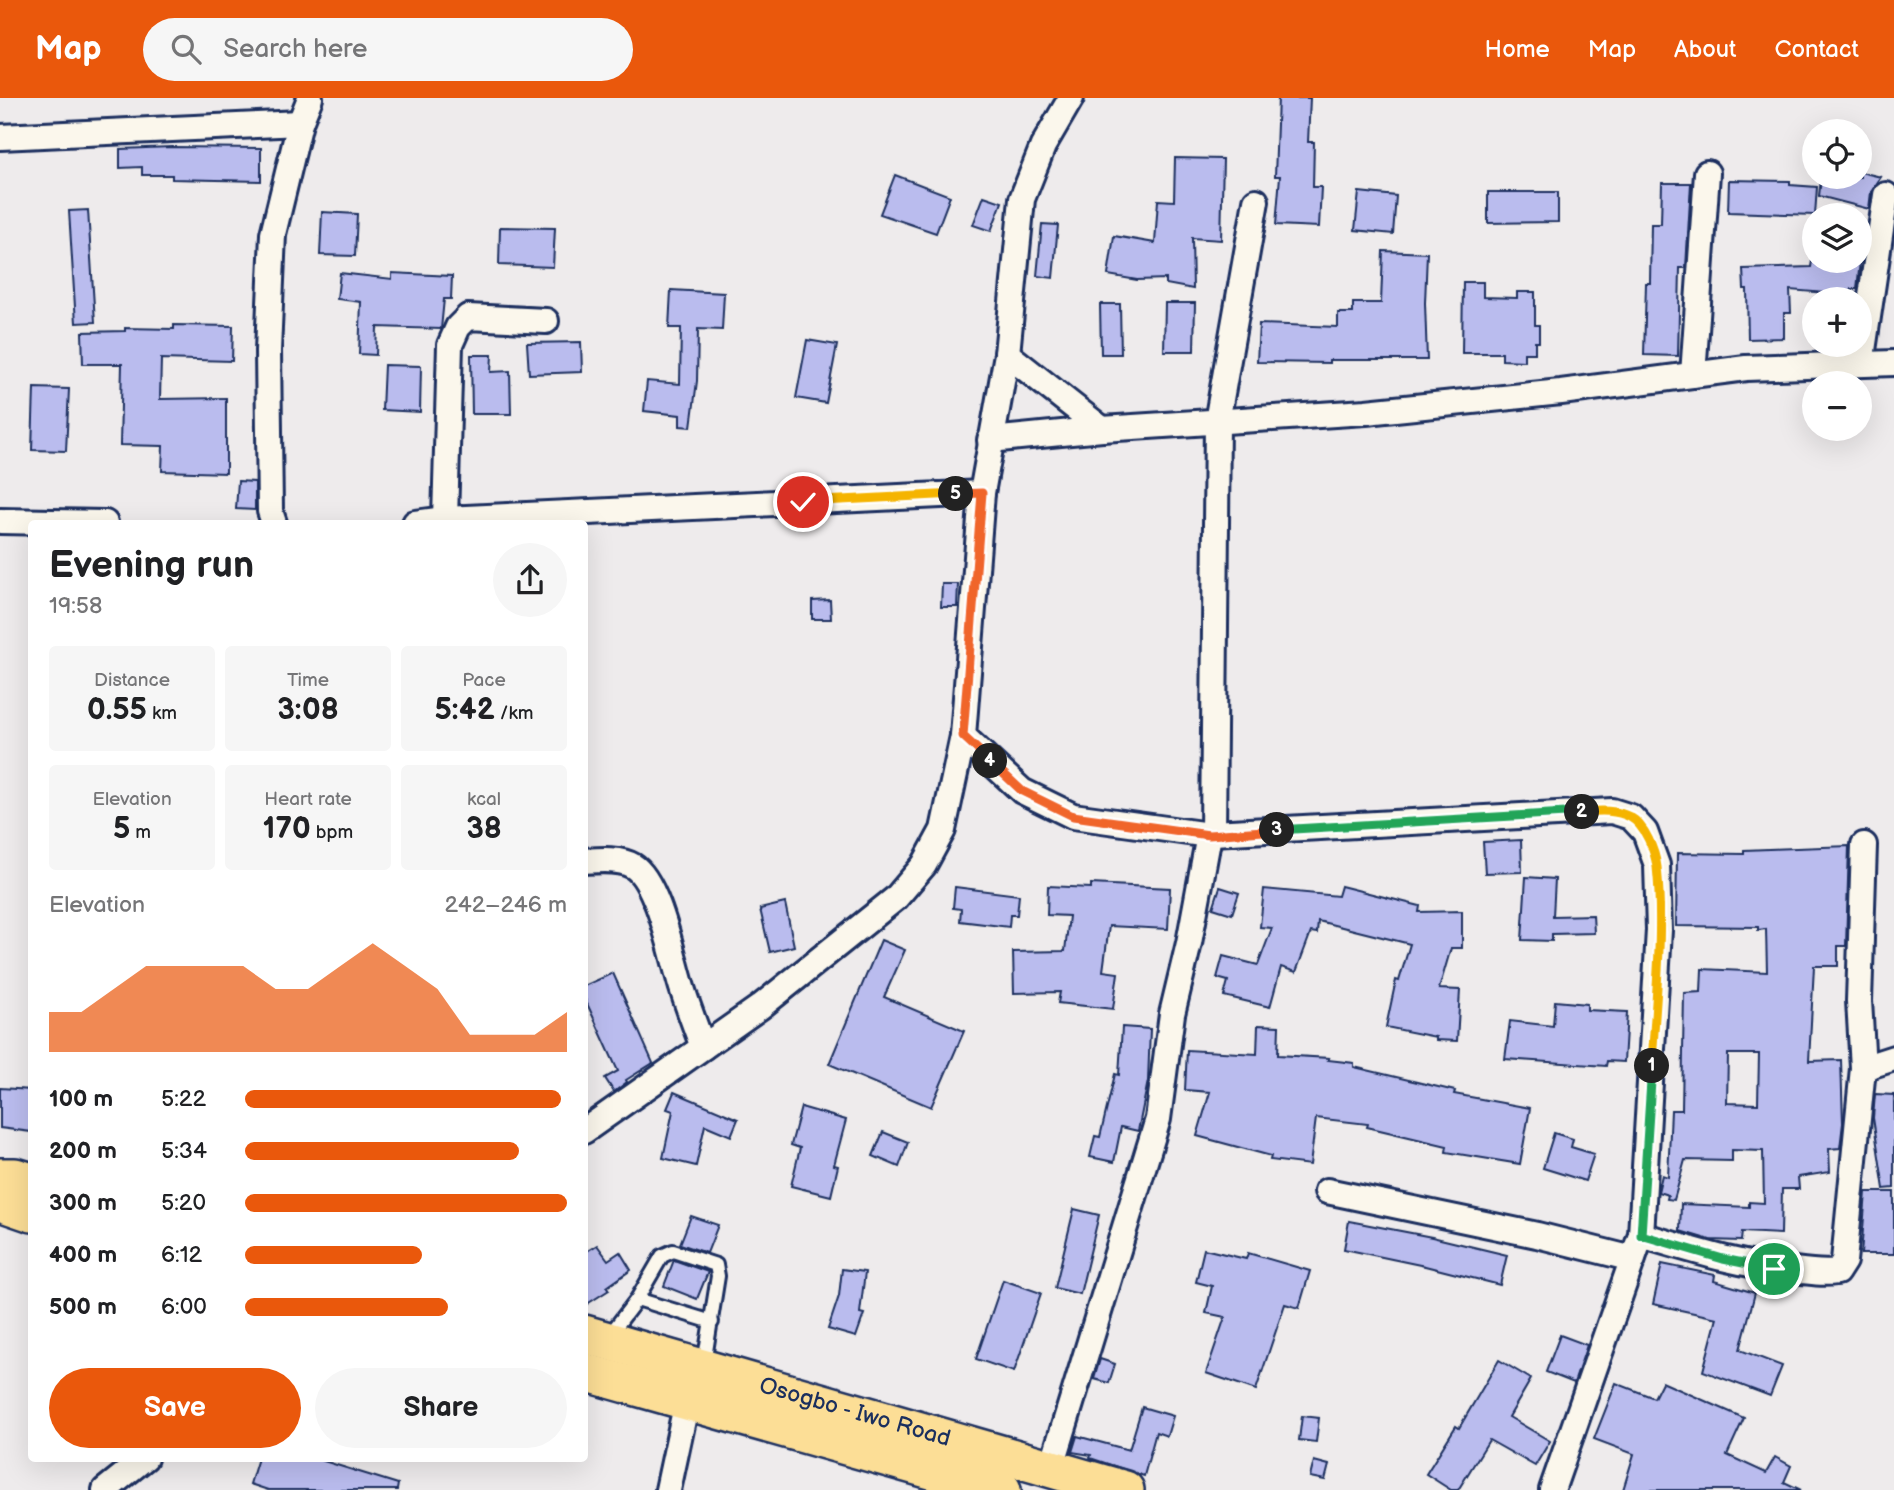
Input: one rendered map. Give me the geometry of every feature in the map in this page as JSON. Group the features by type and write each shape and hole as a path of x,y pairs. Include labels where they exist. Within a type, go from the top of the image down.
{"main road":[{"path":"0,1177 28,1181"},
{"path":"0,1202 28,1212"},
{"name":"Osogbo - Iwo Road","path":"595,1337 1125,1490"},
{"name":"Osogbo - Iwo Road","path":"588,1373 1002,1490"}],"street":[{"path":"273,520 270,511 268,351 273,234 300,123 310,98"},
{"path":"588,1128 760,1007 896,898 924,865 943,830 963,736 982,493 1007,354 1022,199 1043,146 1071,98"},
{"path":"0,137 300,123"},
{"path":"1693,375 1707,173"},
{"path":"1861,364 1886,195"},
{"path":"1051,1469 1158,1119 1172,1014 1211,834 1217,422 1256,201"},
{"path":"445,519 450,345 458,327 468,317 546,321"},
{"path":"1007,354 1102,429"},
{"path":"990,440 1102,429 1379,411 1746,368 1894,363"},
{"path":"438,520 982,493"},
{"path":"0,521 28,522"},
{"path":"963,736 1022,791 1073,816 1211,834 1612,811 1631,817 1645,832 1657,865 1659,930 1641,1235 1552,1490"},
{"path":"1641,1235 1723,1259 1774,1269 1837,1272 1844,1261 1863,1068 1859,1000 1864,845"},
{"path":"588,861 625,863 633,866 646,880 663,920 682,990 703,1047"},
{"path":"1863,1068 1894,1058"},
{"path":"1327,1191 1537,1235 1633,1259"},
{"path":"668,1490 687,1401"},
{"path":"105,1490 140,1462"}],"lane":[{"path":"595,1337 637,1299 662,1256 673,1251 716,1265 718,1276 704,1367"},
{"path":"637,1299 712,1322"}],"building":[{"path":"1278,98 1310,98 1308,142 1314,142 1313,187 1321,187 1319,227 1276,225 1280,176 1275,176"},
{"path":"261,148 261,181 172,179 172,175 142,175 142,167 120,168 120,149"},
{"path":"1175,158 1223,159 1221,240 1192,238 1193,289 1166,284 1166,279 1137,280 1108,275 1114,236 1155,243 1158,200 1174,201"},
{"path":"895,175 950,196 936,233 880,214"},
{"path":"1872,175 1881,177 1871,192 1870,203 1846,203 1819,196 1820,189 1872,189"},
{"path":"1729,180 1790,181 1790,185 1802,186 1802,189 1817,189 1816,203 1802,203 1802,215 1728,212"},
{"path":"1662,183 1691,183 1686,268 1680,268 1678,356 1644,355 1646,283 1650,283 1651,224 1661,224"},
{"path":"1359,192 1396,196 1393,234 1355,230"},
{"path":"1488,192 1558,192 1558,222 1488,223"},
{"path":"984,196 1002,202 991,231 973,225"},
{"path":"88,210 95,322 76,323 69,211"},
{"path":"322,212 357,214 355,256 320,255"},
{"path":"1042,224 1058,225 1053,278 1037,276"},
{"path":"500,227 555,228 553,267 499,265"},
{"path":"1383,251 1427,253 1427,360 1257,362 1259,324 1338,327 1338,313 1353,313 1353,303 1381,303"},
{"path":"1802,267 1802,273 1859,273 1857,287 1802,287 1802,291 1790,290 1791,313 1784,313 1784,338 1748,339 1747,289 1744,289 1743,269"},
{"path":"340,273 392,279 392,273 452,276 451,299 444,299 441,329 377,327 376,355 359,354 361,302 337,299"},
{"path":"1463,282 1483,282 1483,297 1517,298 1517,292 1535,292 1535,325 1539,325 1539,342 1535,342 1535,353 1524,353 1524,361 1502,360 1502,353 1462,353"},
{"path":"671,290 724,293 722,330 698,329 697,381 691,427 680,426 680,415 644,411 647,381 680,384 681,328 669,328"},
{"path":"1165,303 1195,303 1194,351 1164,351"},
{"path":"1100,304 1120,304 1121,354 1101,354"},
{"path":"174,325 233,326 232,361 161,359 160,399 226,398 226,473 162,471 163,446 120,445 122,364 83,364 82,332 125,331 125,328 174,329"},
{"path":"807,340 837,345 826,403 796,398"},
{"path":"581,342 582,372 529,374 527,343"},
{"path":"471,355 492,355 491,372 510,371 511,414 472,414"},
{"path":"384,365 421,366 420,412 382,410"},
{"path":"34,388 69,389 66,451 32,450"},
{"path":"238,481 255,482 255,510 236,509"},
{"path":"942,584 958,584 957,607 941,607"},
{"path":"830,600 831,619 812,619 812,601"},
{"path":"1521,840 1522,872 1485,873 1483,842"},
{"path":"1849,846 1846,946 1838,946 1838,966 1814,966 1809,1061 1841,1060 1843,1123 1840,1148 1829,1149 1830,1172 1798,1177 1799,1189 1782,1189 1781,1234 1742,1232 1741,1241 1710,1240 1680,1231 1681,1204 1749,1207 1749,1202 1764,1203 1763,1151 1732,1150 1732,1161 1685,1160 1674,1200 1667,1199 1668,1195 1658,1192 1662,1175 1668,1177 1671,1110 1682,1110 1684,993 1701,992 1702,969 1767,972 1766,929 1676,926 1677,853 1744,854 1744,850","holes":["1728,1054 1759,1054 1758,1104 1727,1103"]},
{"path":"1526,877 1555,879 1553,916 1593,915 1594,933 1552,934 1552,941 1522,940"},
{"path":"1091,884 1170,888 1168,929 1109,926 1103,971 1118,973 1113,1009 1058,1003 1060,992 1014,993 1013,952 1065,951 1069,916 1047,915 1048,886 1091,888"},
{"path":"1341,886 1420,906 1419,912 1462,911 1462,948 1451,948 1439,989 1460,990 1457,1041 1436,1040 1436,1037 1386,1027 1396,980 1399,981 1410,944 1318,921 1317,933 1311,932 1296,972 1281,967 1270,1007 1224,996 1228,981 1217,978 1223,956 1258,965 1272,928 1260,927 1264,889 1338,896"},
{"path":"955,887 1019,895 1017,915 1010,915 1009,927 960,921 961,909 953,908"},
{"path":"1220,887 1239,893 1232,914 1213,908"},
{"path":"785,903 794,946 770,952 760,909"},
{"path":"881,940 905,950 884,997 964,1031 931,1107 829,1064"},
{"path":"613,973 653,1063 626,1080 627,1082 614,1092 605,1078 618,1071 588,1006 588,984"},
{"path":"1555,1001 1587,1004 1587,1010 1627,1012 1624,1062 1607,1061 1606,1066 1505,1059 1510,1021 1553,1026"},
{"path":"1258,1025 1279,1026 1278,1055 1329,1058 1328,1060 1354,1063 1354,1067 1455,1091 1454,1094 1530,1108 1520,1164 1446,1152 1447,1146 1367,1127 1368,1124 1316,1118 1310,1165 1270,1160 1271,1156 1197,1136 1210,1092 1185,1090 1187,1050 1257,1054"},
{"path":"1122,1027 1150,1029 1148,1081 1138,1131 1121,1127 1114,1162 1090,1157 1095,1136 1100,1137 1115,1074 1119,1075"},
{"path":"0,1088 28,1090 28,1132 0,1128"},
{"path":"674,1092 738,1119 731,1136 705,1125 696,1166 663,1158 673,1111 667,1109"},
{"path":"1875,1094 1894,1095 1894,1188 1884,1189 1873,1118"},
{"path":"801,1107 846,1120 834,1165 838,1166 831,1196 791,1186 800,1148 791,1145"},
{"path":"883,1132 908,1142 899,1167 873,1156"},
{"path":"1554,1133 1573,1139 1571,1147 1594,1154 1585,1181 1543,1168"},
{"path":"1866,1192 1894,1192 1894,1254 1861,1254"},
{"path":"1074,1209 1099,1215 1080,1294 1055,1288"},
{"path":"691,1216 718,1225 707,1253 680,1244"},
{"path":"1349,1221 1507,1255 1500,1285 1344,1249"},
{"path":"597,1245 608,1260 620,1252 631,1270 607,1287 609,1290 588,1303 588,1251"},
{"path":"1204,1249 1246,1259 1248,1253 1310,1271 1299,1308 1285,1304 1256,1390 1206,1373 1225,1317 1206,1313 1212,1286 1196,1282"},
{"path":"674,1260 708,1272 697,1299 664,1286"},
{"path":"1662,1264 1715,1275 1714,1281 1755,1293 1740,1350 1782,1366 1770,1396 1703,1371 1717,1318 1653,1304"},
{"path":"842,1269 865,1272 860,1313 864,1314 856,1337 828,1329 839,1296"},
{"path":"1003,1280 1041,1293 1014,1372 976,1359"},
{"path":"1560,1335 1587,1345 1574,1383 1546,1372"},
{"path":"1100,1359 1115,1364 1109,1383 1094,1379"},
{"path":"1499,1360 1531,1379 1509,1417 1550,1441 1535,1466 1489,1440 1458,1490 1451,1490 1426,1474 1456,1426 1459,1428"},
{"path":"1662,1382 1744,1418 1727,1455 1766,1473 1775,1457 1791,1466 1784,1482 1801,1490 1623,1490 1634,1454 1594,1439 1616,1383 1654,1398"},
{"path":"1142,1407 1173,1416 1167,1436 1156,1432 1144,1476 1090,1458 1091,1455 1072,1452 1077,1436 1129,1450"},
{"path":"1302,1416 1319,1418 1316,1442 1299,1440"},
{"path":"1314,1461 1329,1465 1325,1480 1310,1477"},
{"path":"257,1462 327,1462 398,1484 397,1490 268,1490 250,1484"}],"route":[{"path":"803,502 982,493 963,736 1022,791 1073,816 1209,835 1612,811 1631,817 1645,832 1657,865 1659,930 1641,1235 1723,1259 1774,1269"}]}
